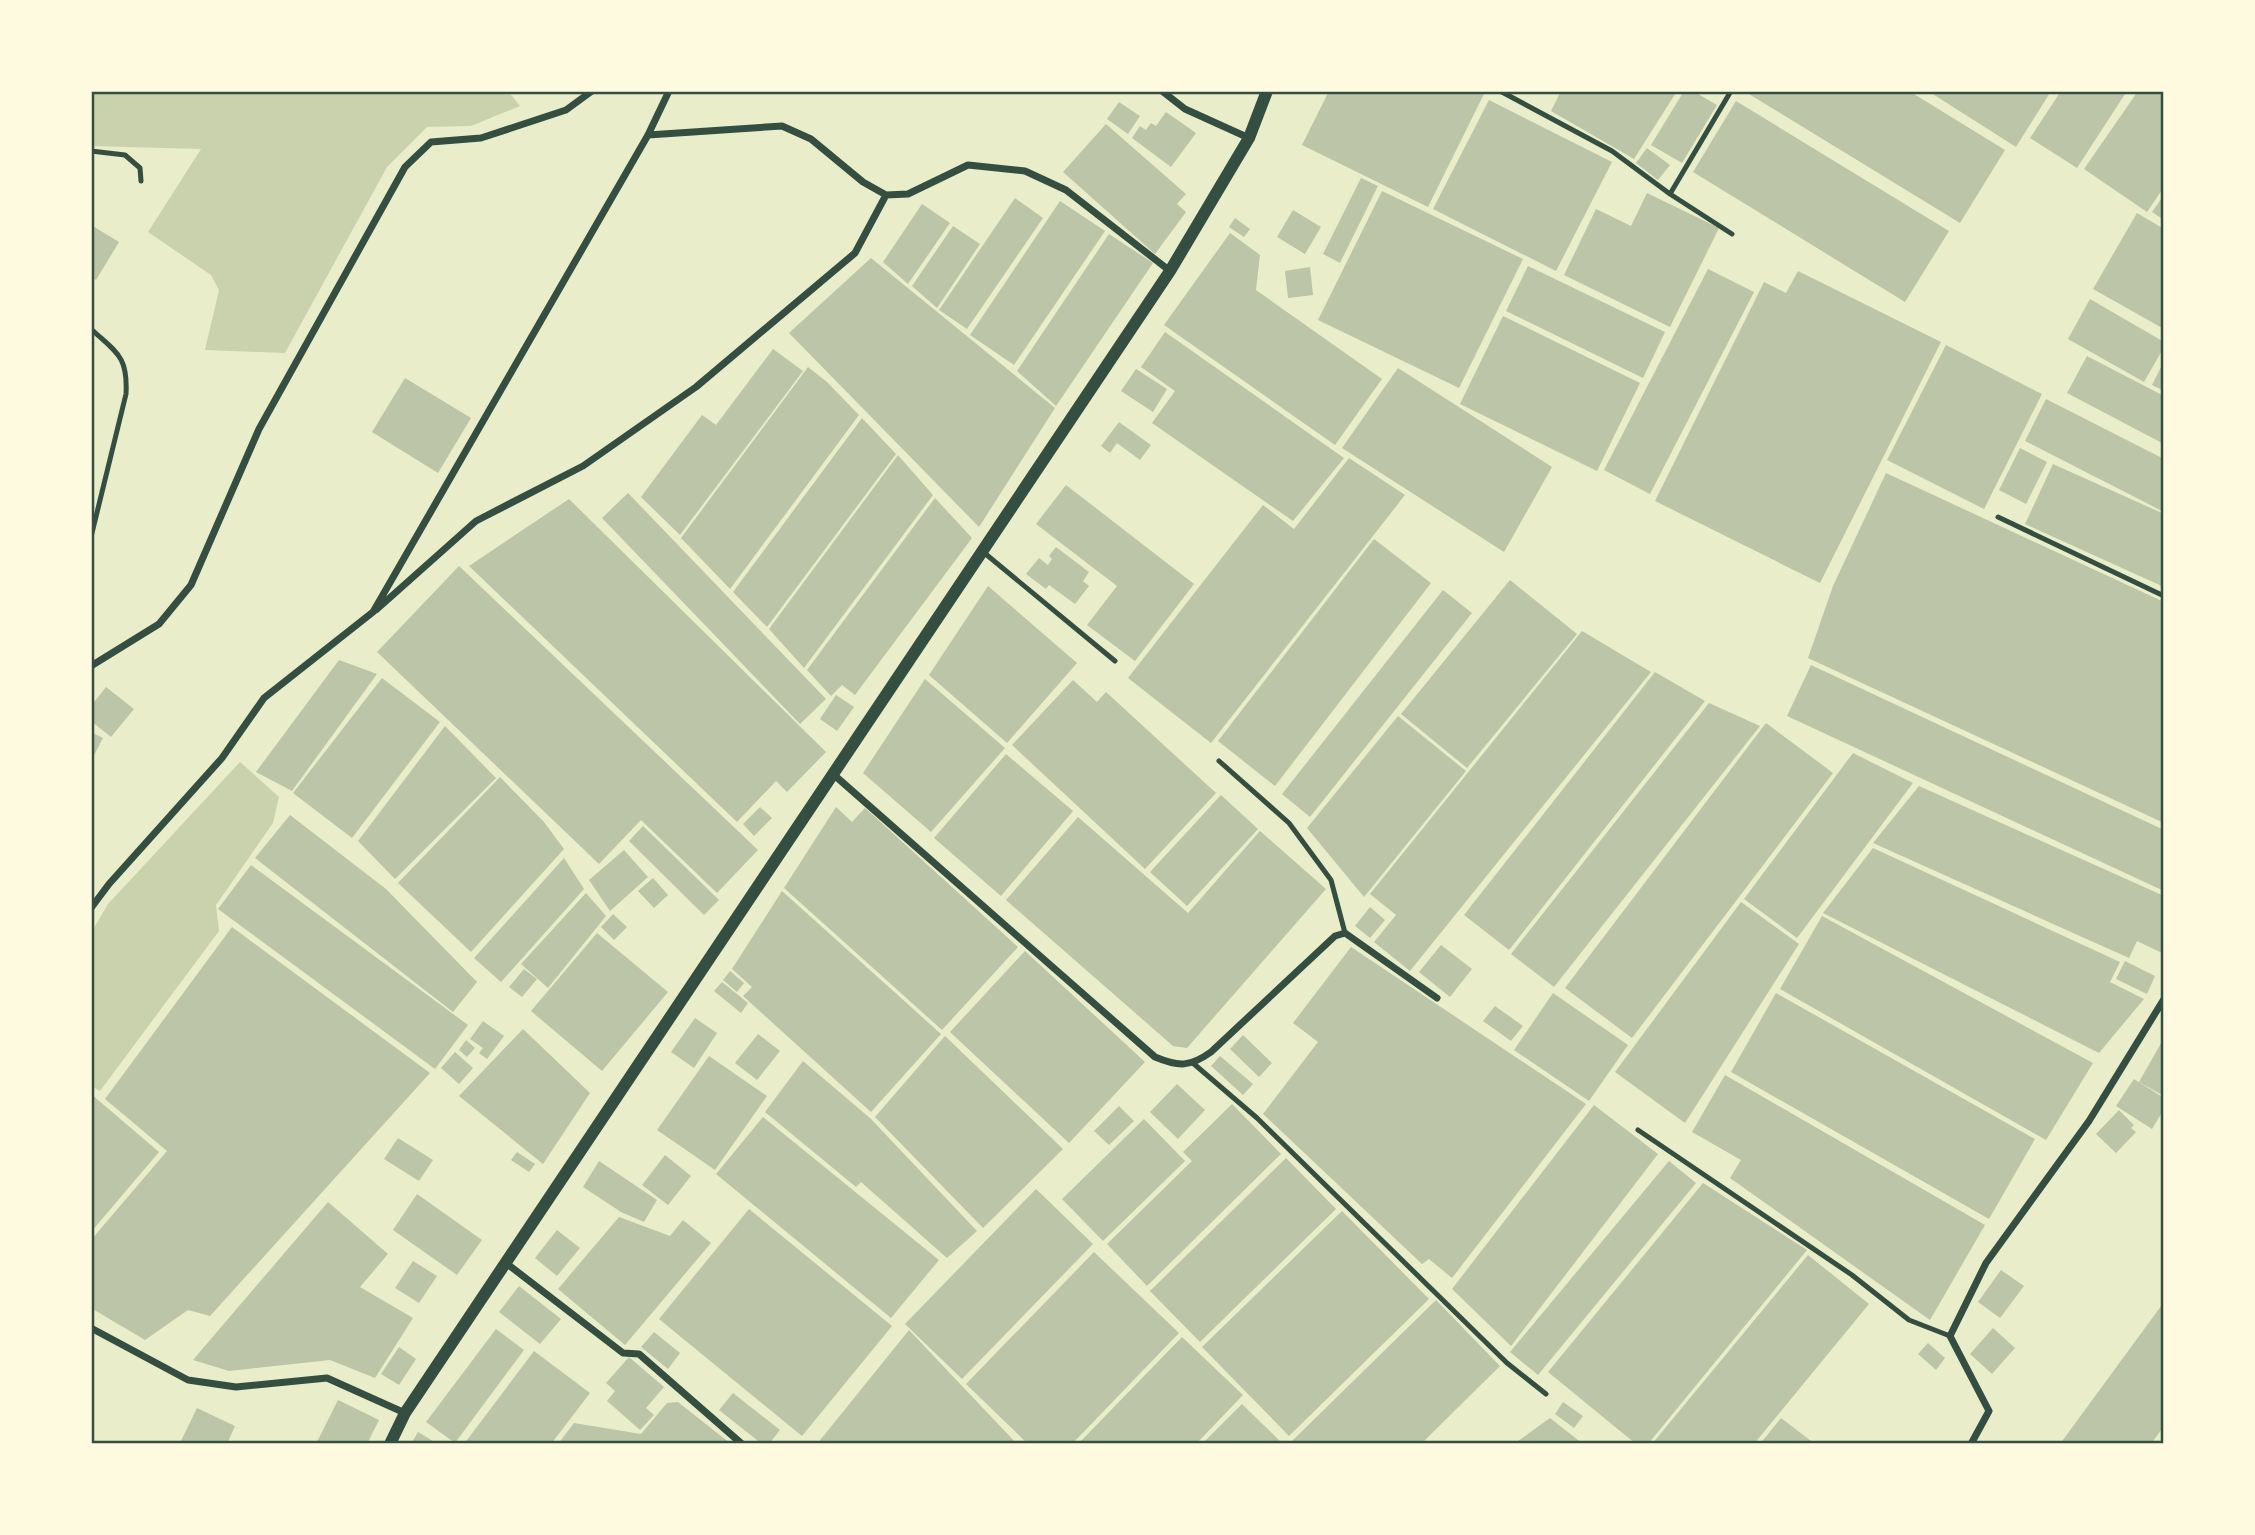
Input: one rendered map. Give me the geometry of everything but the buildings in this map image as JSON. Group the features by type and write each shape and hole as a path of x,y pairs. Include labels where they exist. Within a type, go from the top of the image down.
{"street":[{"path":"91,666 159,624 191,585 259,429 405,167 431,142 481,138 566,110 592,91"},
{"path":"373,612 648,135 669,91"},
{"path":"1162,91 1185,109 1249,138"},
{"path":"390,1444 405,1413 1170,271 1249,138 1267,91"},
{"path":"648,135 782,126 811,139 863,182 886,195 908,194 968,165 1025,171 1066,190 1170,271"},
{"path":"91,908 109,884 222,758 264,698 373,612 476,521 583,466 696,387 855,253 886,195"},
{"path":"833,774 1155,1057 1176,1066 1194,1064 1335,936 1345,933 1437,998"},
{"path":"1971,1444 1989,1411 1950,1336 1986,1263 2089,1121 2164,999"},
{"path":"506,1263 623,1353 639,1354 742,1444"},
{"path":"91,1328 188,1380 236,1387 327,1378 405,1413"}],"lane":[{"path":"1500,91 1612,150 1670,194 1732,234"},
{"path":"1670,194 1731,91"},
{"path":"91,151 125,155 140,168 141,181"},
{"path":"91,329 122,357 127,371 126,394 91,537"},
{"path":"1998,517 2164,596"},
{"path":"982,551 1115,661"},
{"path":"1219,761 1289,822 1331,880 1345,933"},
{"path":"1194,1064 1267,1128 1507,1363 1546,1394"},
{"path":"1638,1130 1852,1275 1909,1320 1950,1336"}],"green space":[{"path":"91,91 508,91 520,106 471,126 427,127 387,167 285,353 205,350 219,290 211,275 148,232 201,149 91,146"},
{"path":"240,762 279,797 273,823 216,905 219,931 100,1091 91,1086 91,933 108,904"}]}
